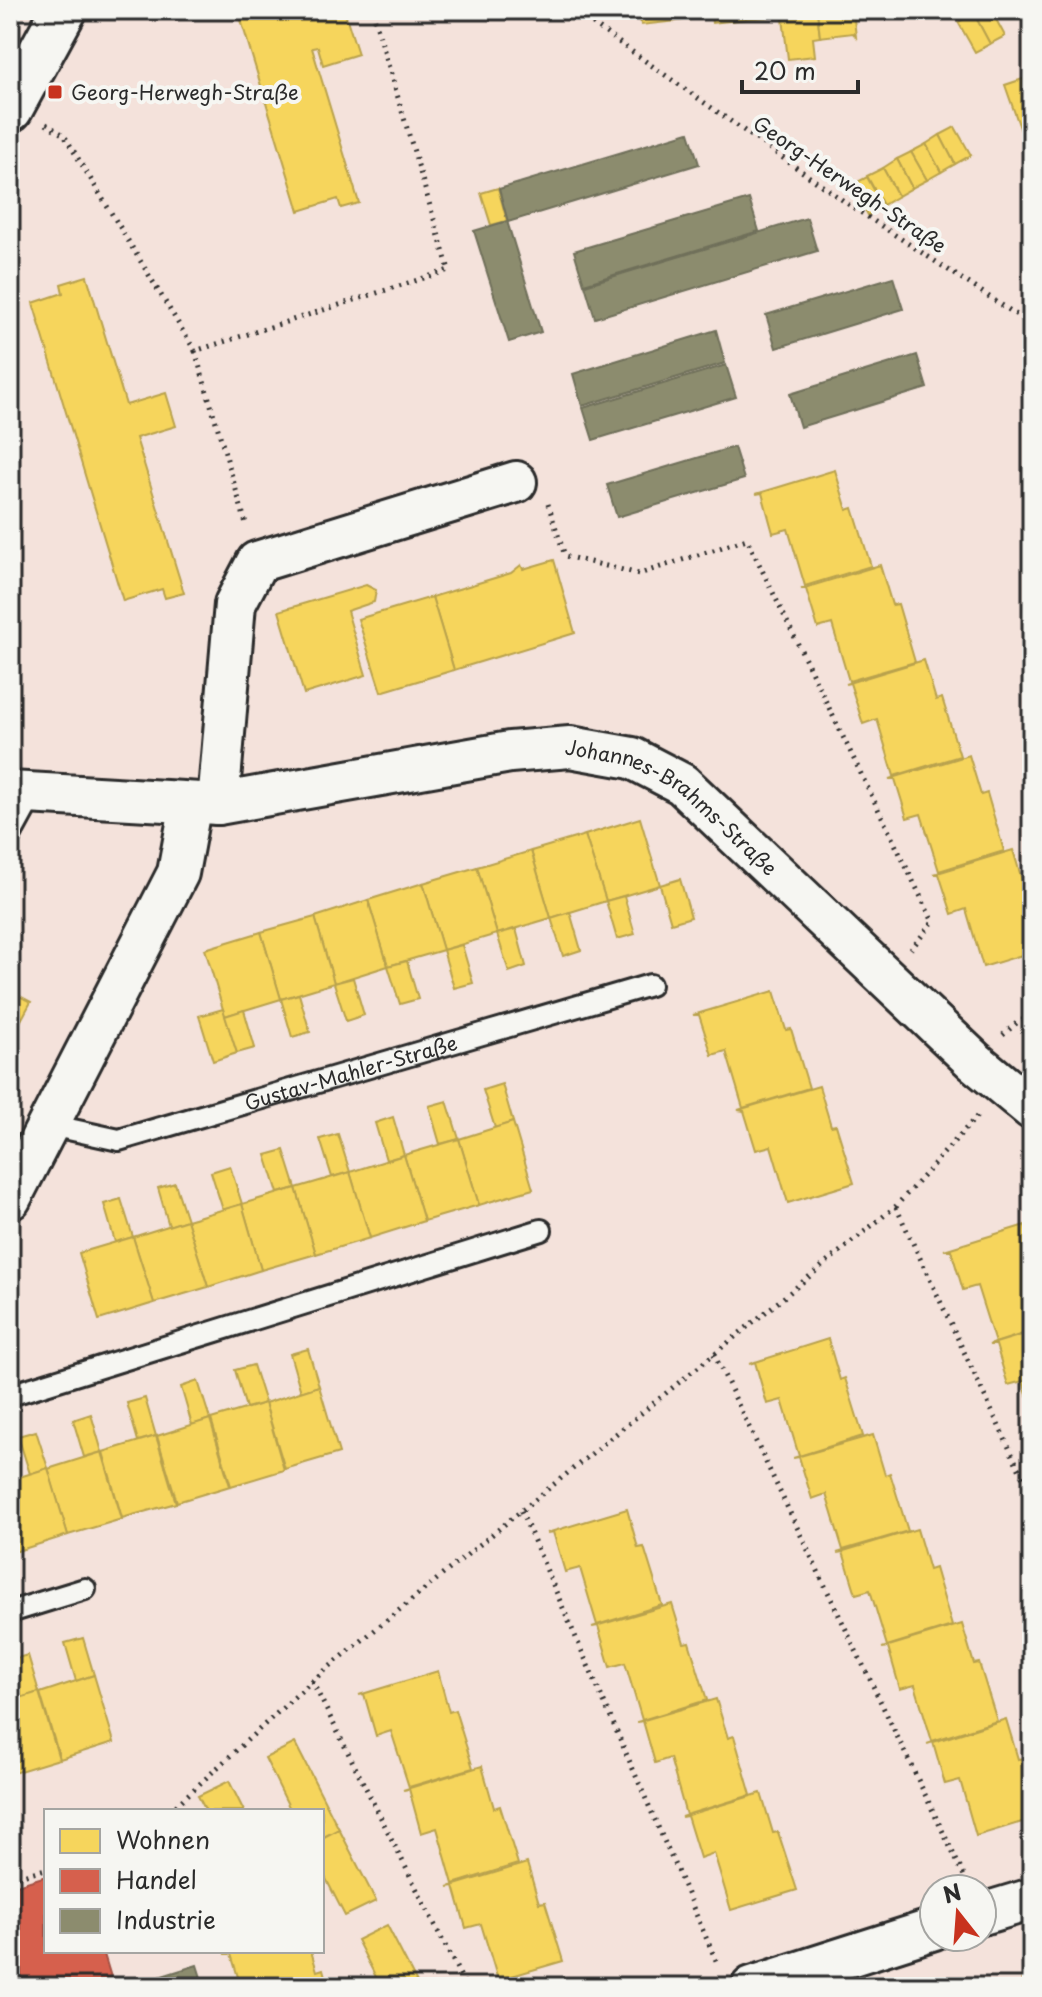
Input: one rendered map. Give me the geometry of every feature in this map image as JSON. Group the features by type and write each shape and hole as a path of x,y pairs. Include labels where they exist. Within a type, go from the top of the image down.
{"street":[{"path":"12,106 64,10"},
{"path":"10,1199 178,873 204,803 235,604 257,562 532,492"},
{"name":"Johannes-Brahms-Straße","path":"21,793 204,803 510,752 570,747 632,758 682,784 974,1061 1018,1097"},
{"path":"998,1909 1032,1899"},
{"path":"737,1980 918,1933"}],"lane":[{"path":"10,836 21,793"},
{"name":"Gustav-Mahler-Straße","path":"50,1125 119,1140 650,985"},
{"path":"10,1395 541,1230"},
{"path":"10,1612 85,1589"}],"path":[{"path":"195,351 449,270 372,10"},
{"name":"Georg-Herwegh-Straße","path":"573,10 848,204 1032,325"},
{"path":"12,106 64,135 195,351 257,562"},
{"path":"532,492 565,556 639,574 747,539 933,922 887,978"},
{"path":"10,935 15,938 10,946"},
{"path":"172,1809 312,1681 896,1206 1018,1097"},
{"path":"896,1206 1028,1488 1032,1487"},
{"path":"714,1354 963,1873"},
{"path":"521,1511 737,1980"},
{"path":"312,1681 466,1987"},
{"path":"10,1878 44,1870"}],"building: Wohnen":[{"path":"238,10 301,10 302,15 319,10 344,10 358,54 323,65 318,47 312,48 359,203 341,208 338,199 299,211"},
{"path":"639,10 675,10 676,21 641,25"},
{"path":"675,10 710,10 710,17 676,21"},
{"path":"710,10 745,10 746,19 712,23"},
{"path":"745,10 781,10 782,16 746,19"},
{"path":"782,10 817,10 820,37 813,38 815,56 788,59"},
{"path":"817,10 853,10 856,37 853,33 820,37"},
{"path":"853,10 890,10 890,16 854,19"},
{"path":"890,10 924,10 925,12 890,16"},
{"path":"991,10 1005,36 990,44 974,14"},
{"path":"974,14 990,44 975,52 958,22"},
{"path":"1032,76 1032,150 1027,148 1005,85"},
{"path":"955,127 971,155 955,164 940,135"},
{"path":"940,135 955,164 941,172 926,144"},
{"path":"926,144 941,172 927,180 911,152"},
{"path":"911,152 927,180 912,188 897,159"},
{"path":"897,159 912,188 898,196 883,168"},
{"path":"883,168 898,196 883,205 867,176"},
{"path":"867,177 883,206 868,215 852,185"},
{"path":"498,188 507,221 491,225 481,193"},
{"path":"87,276 126,405 166,393 176,426 136,438 184,593 165,598 162,589 123,601 33,303 63,293 61,284"},
{"path":"835,470 847,510 853,508 871,566 805,586 788,529 773,533 762,493 756,494"},
{"path":"554,560 575,633 454,670 432,597 511,573 521,565 523,569"},
{"path":"880,565 892,605 898,604 915,662 849,681 832,624 818,628 806,589 801,589"},
{"path":"366,585 376,590 374,602 347,611 366,675 304,694 279,611"},
{"path":"432,597 454,670 381,692 358,619"},
{"path":"924,660 936,700 942,698 960,756 894,776 877,719 863,724 850,683 845,684"},
{"path":"969,755 981,795 987,793 1004,851 939,871 921,814 907,818 895,779 889,779"},
{"path":"640,818 660,885 606,901 585,835"},
{"path":"585,835 606,901 551,918 531,851"},
{"path":"1013,850 1025,890 1031,888 1032,892 1032,952 983,967 966,909 952,914 939,874 934,874"},
{"path":"531,851 551,918 497,934 477,867"},
{"path":"477,867 497,934 443,950 423,883"},
{"path":"680,879 691,917 671,923 660,885"},
{"path":"423,883 443,950 388,966 368,900"},
{"path":"624,896 635,934 617,939 606,901"},
{"path":"368,900 388,966 334,983 315,917"},
{"path":"570,912 581,950 563,956 551,918"},
{"path":"315,917 334,983 281,999 261,932"},
{"path":"516,929 526,966 509,972 497,934"},
{"path":"261,932 281,999 225,1016 205,949"},
{"path":"462,945 473,983 454,988 443,950"},
{"path":"407,961 418,999 400,1004 388,966"},
{"path":"353,978 364,1015 346,1021 334,983"},
{"path":"10,991 31,1002 14,1033 10,1030"},
{"path":"774,991 786,1030 791,1029 809,1088 743,1108 726,1051 712,1055 699,1015 693,1015"},
{"path":"299,994 310,1032 292,1037 281,999"},
{"path":"223,1009 237,1053 213,1061 199,1016"},
{"path":"244,1010 255,1048 237,1053 225,1016"},
{"path":"502,1084 513,1122 495,1128 483,1090"},
{"path":"819,1086 831,1126 836,1125 854,1183 788,1203 771,1146 756,1150 744,1111 738,1110"},
{"path":"447,1101 459,1139 440,1144 429,1106"},
{"path":"393,1117 404,1155 386,1160 375,1123"},
{"path":"513,1122 533,1189 479,1205 459,1139"},
{"path":"338,1134 350,1172 332,1177 320,1139"},
{"path":"459,1139 479,1205 424,1221 404,1155"},
{"path":"284,1150 296,1188 278,1193 266,1155"},
{"path":"404,1155 424,1221 370,1238 350,1172"},
{"path":"230,1166 242,1204 223,1210 211,1172"},
{"path":"350,1172 370,1238 316,1254 296,1188"},
{"path":"175,1183 187,1220 169,1226 158,1188"},
{"path":"296,1188 316,1254 261,1270 242,1204"},
{"path":"121,1199 133,1237 115,1242 104,1204"},
{"path":"242,1204 261,1270 208,1287 187,1220"},
{"path":"187,1220 208,1287 154,1303 133,1237"},
{"path":"1025,1225 1032,1249 1032,1331 995,1343 977,1286 963,1290 951,1250 944,1250"},
{"path":"133,1237 154,1303 99,1320 79,1253"},
{"path":"1032,1332 1032,1412 1023,1381 1008,1385 996,1345 989,1345"},
{"path":"828,1339 840,1380 845,1378 863,1436 799,1456 782,1400 767,1404 755,1362"},
{"path":"308,1349 319,1386 301,1392 290,1354"},
{"path":"253,1365 265,1403 246,1408 235,1370"},
{"path":"198,1381 210,1419 192,1425 181,1387"},
{"path":"319,1386 339,1453 285,1469 265,1403"},
{"path":"145,1398 156,1436 138,1441 127,1403"},
{"path":"265,1403 284,1470 231,1486 211,1419"},
{"path":"91,1414 102,1452 84,1457 73,1420"},
{"path":"210,1419 230,1486 177,1502 157,1436"},
{"path":"36,1431 48,1468 30,1474 18,1436"},
{"path":"873,1435 885,1475 890,1473 908,1531 843,1550 826,1494 812,1499 799,1457 793,1458"},
{"path":"156,1436 176,1503 122,1518 103,1452"},
{"path":"102,1452 122,1519 68,1535 48,1469"},
{"path":"48,1468 68,1535 14,1552 10,1538 10,1480"},
{"path":"627,1509 638,1548 644,1547 662,1605 597,1625 580,1568 565,1572 553,1532 547,1533"},
{"path":"917,1529 929,1570 935,1568 952,1626 887,1646 870,1590 856,1594 843,1552 837,1553"},
{"path":"672,1604 684,1643 689,1642 707,1700 642,1720 625,1663 610,1667 598,1626 592,1627"},
{"path":"962,1624 974,1664 979,1663 997,1721 932,1741 915,1685 900,1689 888,1647 882,1648"},
{"path":"83,1638 94,1675 76,1681 65,1643"},
{"path":"28,1655 39,1692 21,1698 10,1660"},
{"path":"438,1671 449,1712 455,1710 473,1768 409,1787 391,1731 376,1736 364,1694 359,1695"},
{"path":"94,1675 114,1742 60,1759 40,1693"},
{"path":"39,1692 59,1759 10,1774 10,1701"},
{"path":"716,1699 728,1738 734,1736 751,1795 686,1815 670,1758 655,1763 643,1721 637,1722"},
{"path":"1006,1719 1018,1759 1024,1758 1032,1784 1032,1819 976,1836 960,1780 945,1784 933,1742"},
{"path":"295,1743 339,1829 324,1837 324,1809 290,1809 265,1758"},
{"path":"482,1766 494,1808 500,1806 518,1864 453,1884 437,1828 421,1833 409,1789 403,1790"},
{"path":"229,1781 243,1809 205,1809 198,1796"},
{"path":"761,1793 773,1833 778,1832 797,1890 731,1910 714,1853 700,1858 687,1816 681,1817"},
{"path":"339,1829 376,1901 345,1916 324,1875 324,1837"},
{"path":"527,1863 539,1903 545,1902 563,1961 498,1980 481,1924 466,1928 454,1886 448,1887"},
{"path":"387,1925 419,1987 381,1987 357,1940"},
{"path":"312,1953 317,1971 323,1969 328,1987 241,1987 231,1954 225,1954"},
{"path":"1032,1975 1032,1987 1025,1987 1022,1978"}],"building: Handel":[{"path":"44,1877 44,1953 104,1953 114,1987 10,1987 10,1887"}],"building: Industrie":[{"path":"689,132 699,164 508,222 499,189"},
{"path":"749,199 759,231 584,284 574,251"},
{"path":"807,218 817,251 595,318 585,285"},
{"path":"507,221 541,332 509,342 474,231"},
{"path":"893,277 903,309 776,348 766,315"},
{"path":"716,330 725,363 582,406 573,374"},
{"path":"917,355 927,388 800,427 790,394"},
{"path":"726,365 736,397 593,440 583,408"},
{"path":"734,447 744,479 617,517 607,485"},
{"path":"197,1965 204,1987 130,1987 130,1986"}],"place":[{"name":"Georg-Herwegh-Straße","path":"55,92"}]}
